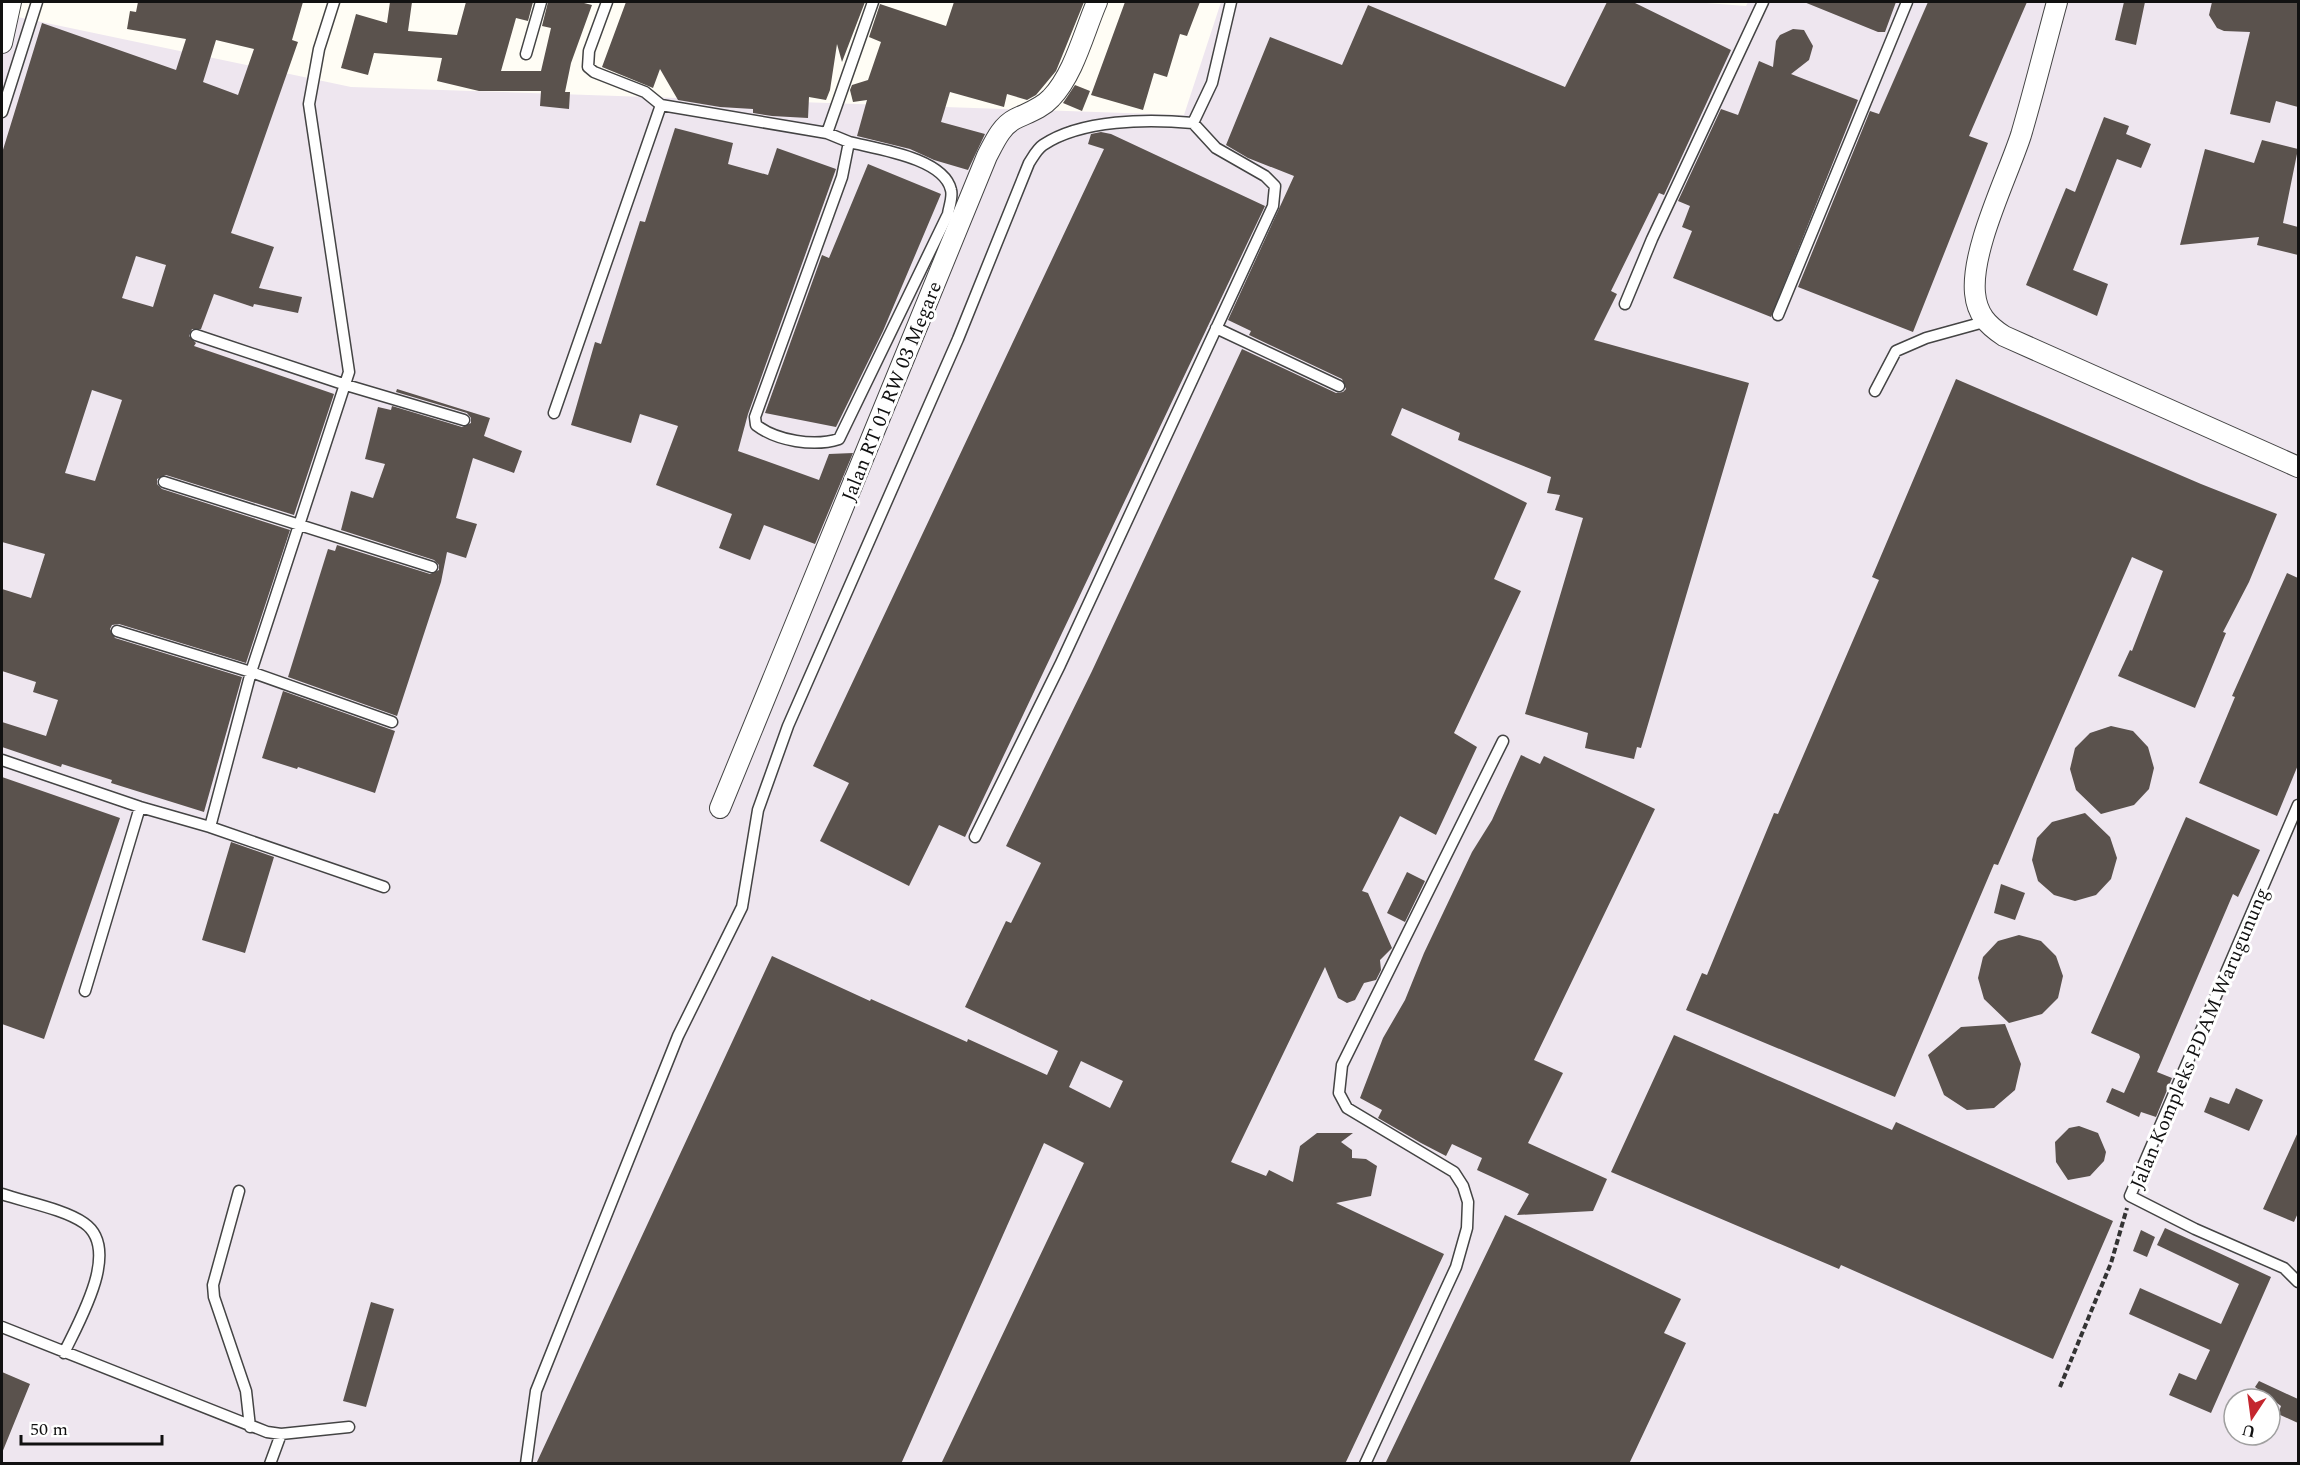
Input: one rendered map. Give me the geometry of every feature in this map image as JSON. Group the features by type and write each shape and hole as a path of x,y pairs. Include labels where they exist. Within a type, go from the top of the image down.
{"street":[{"path":"2,43 11,2"},
{"name":"Jalan RT 01 RW 03 Megare","path":"720,808 987,156 1008,124 1051,99 1067,73 1097,2"},
{"path":"2057,2 2021,134 1975,274 1975,294 1984,322 2004,336 2298,467"}],"lane":[{"path":"2,112 37,2"},
{"path":"210,827 251,672 349,372 309,104 319,49 334,2"},
{"path":"526,54 541,2"},
{"path":"607,2 589,51 588,67 594,72 651,95 661,105 827,133 849,142 902,155 942,172 952,191 948,213 851,418 839,439 809,443 764,431 756,425 755,417 842,177 849,142"},
{"path":"827,133 873,2"},
{"path":"1193,123 1212,83 1231,2"},
{"path":"1625,304 1652,239 1763,2"},
{"path":"1778,315 1907,2"},
{"path":"554,413 661,105"},
{"path":"526,1464 536,1391 678,1036 742,907 758,810 788,726 958,339 1029,163 1041,146 1070,131 1141,121 1193,123 1216,148 1265,176 1275,186 1273,206 1060,665 975,837"},
{"path":"1875,391 1896,351 1926,338 1984,322"},
{"path":"1216,328 1339,386"},
{"path":"196,336 346,386 464,420"},
{"path":"165,482 432,567"},
{"path":"117,631 251,672 392,722"},
{"path":"1365,1464 1456,1267 1467,1228 1468,1202 1463,1186 1454,1172 1347,1108 1340,1093 1342,1065 1503,741"},
{"path":"2,760 140,807 210,827 384,887"},
{"name":"Jalan Kompleks PDAM Warugunung","path":"2298,805 2130,1196 2195,1229 2284,1268 2298,1282"},
{"path":"86,991 140,807"},
{"path":"238,1191 213,1285 214,1297 246,1391 250,1427"},
{"path":"2,1194 83,1222 94,1232 101,1247 99,1272 64,1353"},
{"path":"2,1327 250,1427 281,1434 349,1427"},
{"path":"270,1464 281,1434"}],"path":[{"path":"2060,1387 2111,1263 2130,1196"}],"shaded area":[{"path":"1221,2 1693,2 1746,6 1748,2 2298,2 2298,1463 2,1464 2,51 13,16 351,87 1184,115"}],"building":[{"path":"138,2 303,2 292,40 298,42 231,233 274,247 259,288 302,297 298,313 254,304 253,307 214,294 201,329 192,329 189,336 196,343 194,346 334,394 294,515 166,475 157,479 157,484 162,489 290,530 246,663 119,624 112,625 110,629 115,638 242,677 204,812 111,783 112,780 62,764 61,767 2,747 2,722 46,736 58,700 33,692 36,682 2,671 2,589 31,598 45,554 2,542 2,153 42,23 176,70 186,39 127,29 130,11 136,12","holes":["216,40 254,49 238,95 203,82","136,256 166,265 153,307 122,298","92,390 122,400 95,481 65,473"]},
{"path":"390,2 412,2 408,31 457,35 466,2 533,2 528,21 516,18 501,71 541,71 551,28 542,26 548,2 580,2 592,5 571,63 565,92 570,92 569,109 540,106 541,91 479,91 437,81 442,58 374,53 368,75 341,68 356,14 387,23"},
{"path":"626,2 865,2 842,62 837,44 830,90 826,100 809,97 808,118 772,116 753,113 753,109 720,107 678,100 660,69 653,88 602,67"},
{"path":"954,2 1084,2 1056,71 1036,95 1027,100 1007,94 1004,107 950,92 941,122 985,134 968,170 934,160 910,149 857,136 867,100 853,102 850,90 852,85 868,80 881,42 869,37 880,4 946,26"},
{"path":"1125,2 1200,2 1187,36 1180,34 1167,77 1154,73 1143,110 1091,95"},
{"path":"1607,2 1633,2 1731,50 1664,195 1659,193 1611,291 1617,294 1594,340 1749,383 1641,748 1637,747 1634,759 1585,748 1588,733 1525,714 1583,518 1555,510 1560,495 1547,493 1551,477 1458,440 1460,433 1402,408 1391,435 1527,503 1494,579 1521,591 1454,733 1477,747 1436,835 1400,816 1362,891 1368,893 1392,948 1380,960 1381,970 1376,980 1364,983 1355,1000 1347,1003 1338,998 1325,967 1231,1162 1266,1176 1269,1170 1293,1182 1300,1146 1317,1133 1353,1133 1341,1142 1352,1150 1352,1158 1366,1159 1377,1166 1371,1196 1336,1203 1444,1254 1345,1464 941,1464 1084,1163 1044,1143 901,1464 536,1464 772,956 870,1001 871,999 967,1042 968,1039 1047,1075 1058,1051 965,1007 1006,921 1011,923 1041,863 1006,846 1092,671 1242,349 1336,393 1346,389 1342,379 1249,335 1251,331 1228,320 1294,176 1248,158 1226,145 1270,37 1342,65 1368,5 1565,87","holes":["1081,1061 1123,1081 1110,1108 1069,1087"]},
{"path":"1804,2 1896,2 1885,32 1878,32"},
{"path":"1928,2 2027,2 1969,136 1988,143 1913,332 1798,287 1870,111 1879,114"},
{"path":"2124,2 2145,2 2136,45 2115,40"},
{"path":"2212,2 2298,2 2298,107 2276,101 2270,123 2230,114 2250,32 2224,31 2217,28 2209,15"},
{"path":"1793,29 1804,30 1813,46 1809,60 1791,74 1858,100 1771,317 1673,278 1692,231 1682,227 1690,206 1678,201 1721,109 1738,115 1759,61 1773,67 1776,41 1780,35"},
{"path":"1075,85 1090,91 1082,111 1063,103"},
{"path":"2104,117 2129,126 2126,134 2151,144 2141,168 2117,159 2073,270 2108,284 2097,316 2026,285 2066,188 2075,192"},
{"path":"675,128 733,143 728,164 768,175 777,148 836,169 748,414 738,451 819,480 829,454 853,453 815,544 764,525 750,560 719,548 732,514 656,485 678,426 640,414 631,443 571,425 595,342 601,344 640,221 645,222"},
{"path":"1101,132 1111,134 1265,206 965,837 939,825 909,886 820,841 849,783 813,766 1104,149 1088,144 1091,134"},
{"path":"2262,140 2298,149 2283,223 2298,227 2298,255 2257,245 2259,237 2180,245 2205,149 2254,163"},
{"path":"868,164 941,194 883,331 836,427 765,413 822,255 829,258"},
{"path":"1956,379 2201,484 2277,514 2249,582 2223,632 2226,633 2195,708 2118,676 2130,650 2132,651 2163,571 2132,557 1998,865 1994,864 1895,1097 1686,1010 1702,973 1707,975 1774,813 1778,814 1879,580 1872,577"},
{"path":"397,389 490,418 484,436 522,451 514,473 473,458 456,518 477,524 466,558 447,552 441,582 397,716 288,677 328,549 335,551 337,545 430,574 439,570 439,565 434,560 341,530 351,491 373,498 385,464 365,459 378,407 391,410 392,406 462,427 471,423 471,418 467,413 396,392"},
{"path":"2287,573 2298,578 2298,765 2277,816 2199,783 2235,697 2232,696"},
{"path":"283,691 395,731 375,793 298,767 297,769 262,758"},
{"path":"2111,726 2133,731 2148,747 2154,768 2149,789 2134,805 2101,814 2076,790 2070,769 2075,748 2090,733"},
{"path":"1521,755 1540,764 1544,756 1655,809 1534,1060 1563,1073 1528,1143 1607,1179 1593,1211 1517,1215 1529,1194 1477,1170 1482,1158 1452,1144 1446,1156 1378,1118 1382,1110 1360,1098 1383,1038 1405,1000 1424,953 1472,852 1492,820"},
{"path":"2,777 120,818 44,1039 2,1024"},
{"path":"2085,813 2110,837 2117,858 2111,879 2096,895 2075,901 2054,895 2038,881 2032,860 2037,838 2052,822"},
{"path":"2186,817 2260,850 2238,897 2233,894 2157,1072 2172,1078 2156,1117 2141,1112 2139,1117 2106,1102 2112,1088 2124,1093 2140,1057 2139,1054 2091,1033"},
{"path":"231,842 274,857 245,953 202,940"},
{"path":"1407,872 1425,881 1405,922 1387,913"},
{"path":"2001,884 2025,893 2015,920 1994,913"},
{"path":"2019,935 2041,941 2056,956 2063,976 2058,998 2042,1014 2009,1023 1984,999 1978,978 1983,957 1998,941"},
{"path":"2005,1024 2021,1064 2015,1090 1994,1108 1967,1110 1944,1095 1928,1055 1961,1027"},
{"path":"1674,1035 1892,1130 1896,1122 2113,1221 2053,1359 1841,1265 1839,1269 1611,1172"},
{"path":"2236,1088 2263,1100 2249,1131 2204,1112 2210,1097 2229,1104"},
{"path":"2079,1126 2098,1133 2106,1152 2104,1161 2090,1176 2068,1180 2056,1162 2055,1142 2069,1128"},
{"path":"2298,1132 2298,1213 2294,1222 2263,1209"},
{"path":"1505,1215 1681,1299 1664,1333 1686,1343 1629,1464 1385,1464"},
{"path":"2165,1228 2271,1277 2211,1413 2169,1395 2179,1373 2196,1380 2210,1350 2129,1314 2140,1288 2221,1324 2239,1284 2157,1245"},
{"path":"2141,1230 2155,1237 2147,1257 2133,1251"},
{"path":"371,1302 394,1309 366,1407 343,1401"},
{"path":"2,1372 30,1384 2,1453"},
{"path":"2259,1381 2272,1387 2255,1387"},
{"path":"2282,1392 2298,1399 2298,1423 2282,1416"}]}
